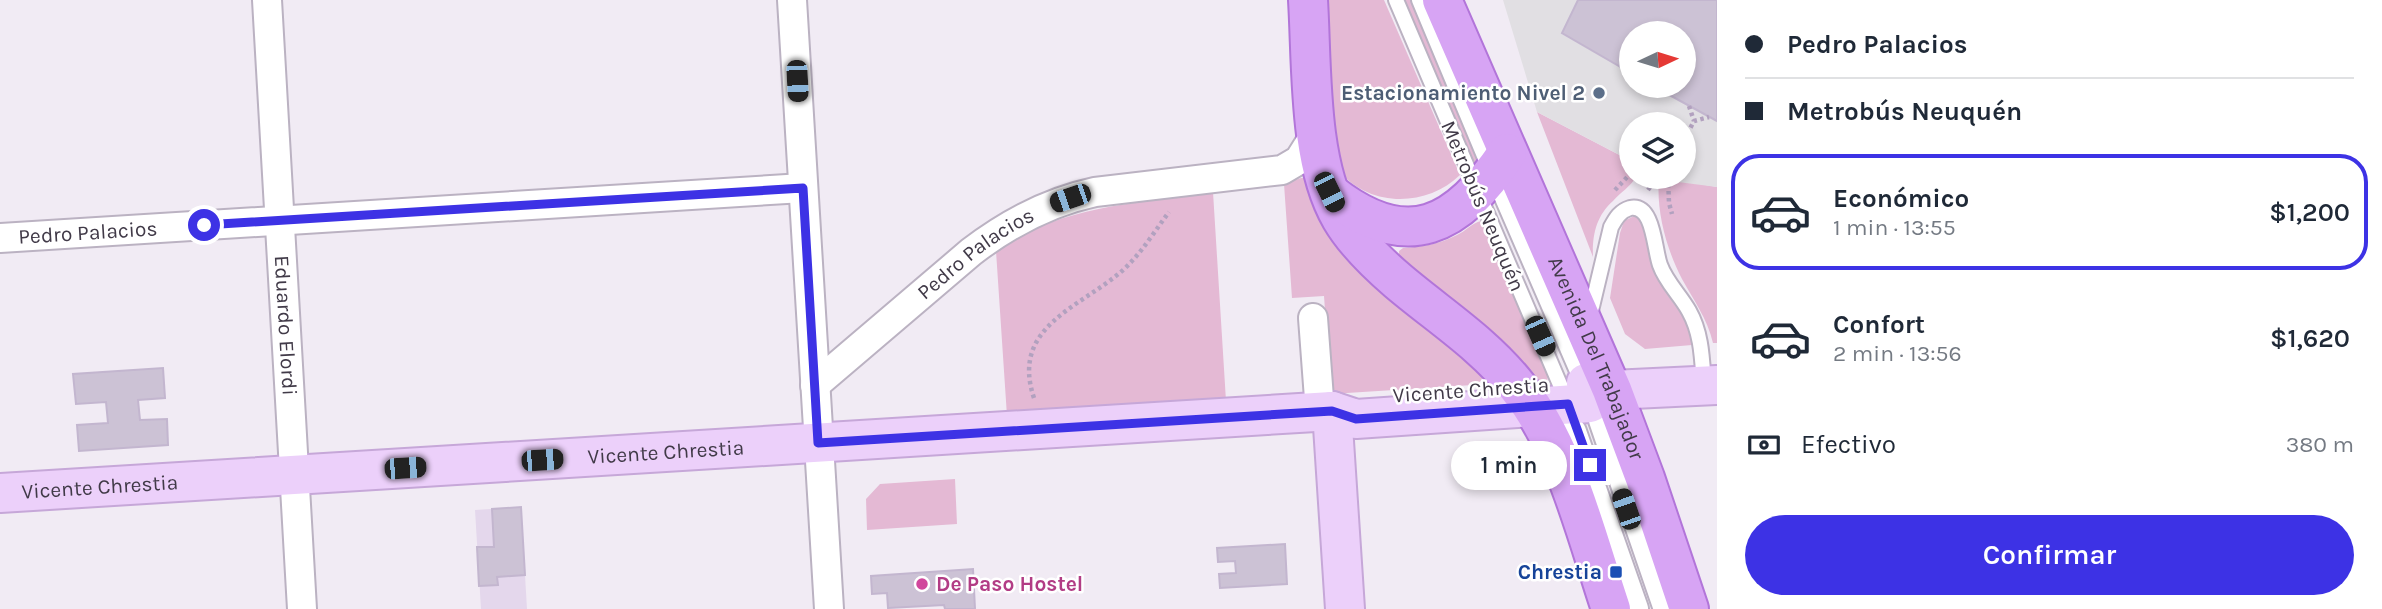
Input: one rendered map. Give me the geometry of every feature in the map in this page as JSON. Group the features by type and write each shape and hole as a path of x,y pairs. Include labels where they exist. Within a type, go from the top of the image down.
{"main road":[{"name":"Avenida Del Trabajador","path":"1308,0 1320,163 1341,218 1377,261 1480,346 1566,394 1645,478 1689,609"},
{"name":"Avenida Del Trabajador","path":"1442,0 1492,174 1586,334 1566,394 1556,450 1611,609"},
{"path":"1329,192 1360,215 1393,225 1412,227 1449,216 1492,174"},
{"name":"Vicente Chrestia","path":"0,493 1326,412 1355,398 1566,394 1710,385"},
{"path":"1326,412 1345,609"}],"street":[{"name":"Eduardo Elordi","path":"267,0 302,609"},
{"path":"792,0 829,609"},
{"name":"Pedro Palacios","path":"816,385 971,252 1029,215 1070,198 1095,192 1282,170 1299,160 1316,133"},
{"name":"Pedro Palacios","path":"0,238 803,188"},
{"path":"1313,318 1326,412"},
{"path":"1668,609 1603,420 1607,413 1615,416 1681,609"},
{"path":"1621,609 1560,436 1565,429 1572,432 1634,609"}],"lane":[{"name":"Metrobús Neuquén","path":"1396,0 1492,174 1566,394 1660,609"},
{"name":"Metrobús Neuquén","path":"1419,0 1492,174 1566,394 1643,609"},
{"path":"1586,334 1611,226 1617,216 1626,209 1636,207 1650,220 1660,267 1696,325 1710,385"}],"path":[{"path":"1689,106 1691,112"},
{"path":"1696,120 1709,117"},
{"path":"1035,402 1030,387 1028,361 1039,336 1064,312 1135,259 1172,209 1159,210"}],"shaded area":[{"path":"1317,0 1384,0 1460,175 1447,186 1416,198 1383,197 1353,184 1340,172"},
{"path":"1404,0 1415,0 1479,160 1476,165 1470,159"},
{"name":"Estacionamiento Nivel 2","path":"1503,0 1578,0 1562,34 1619,66 1619,98 1675,98 1717,121 1717,187 1696,184 1696,112 1619,112 1619,155 1537,112"},
{"path":"1537,112 1619,155 1619,189 1626,189 1607,207 1599,220 1594,234 1593,257"},
{"path":"1306,178 1478,366 1483,376 1481,381 1473,385 1331,394 1324,296 1292,298 1284,184"},
{"path":"1696,183 1717,187 1717,343 1713,343 1704,318 1671,255 1663,229 1658,190 1696,189"},
{"path":"1213,192 1226,401 1007,416 996,251 1021,236 1073,215 1127,204"},
{"path":"1634,216 1645,227 1656,274 1686,322 1692,345 1645,349 1625,334 1610,298 1620,233 1624,221"},
{"path":"1481,221 1548,373 1547,384 1539,387 1399,261 1399,251 1403,248 1444,241"},
{"path":"955,479 957,524 867,530 866,499 880,484"},
{"path":"521,507 527,609 481,609 475,510"}],"building":[{"path":"1578,0 1717,0 1717,121 1675,98 1696,98 1696,21 1619,21 1619,66 1562,33"},
{"path":"163,368 165,398 138,400 140,420 167,419 168,445 79,451 77,425 108,423 106,402 76,404 73,374"},
{"path":"521,507 525,575 497,577 498,585 479,586 477,547 494,547 492,509"},
{"path":"1285,544 1287,584 1220,588 1219,574 1236,573 1235,561 1218,562 1217,548"},
{"name":"De Paso Hostel","path":"973,569 975,609 945,609 944,605 888,608 887,593 872,594 871,576"}],"place":[{"name":"Estacionamiento Nivel 2","path":"1599,93"},
{"name":"Chrestia","path":"1616,572"},
{"name":"De Paso Hostel","path":"922,584"}],"route":[{"path":"204,225 803,188 818,443 1332,411 1356,419 1568,404 1590,465"}]}
